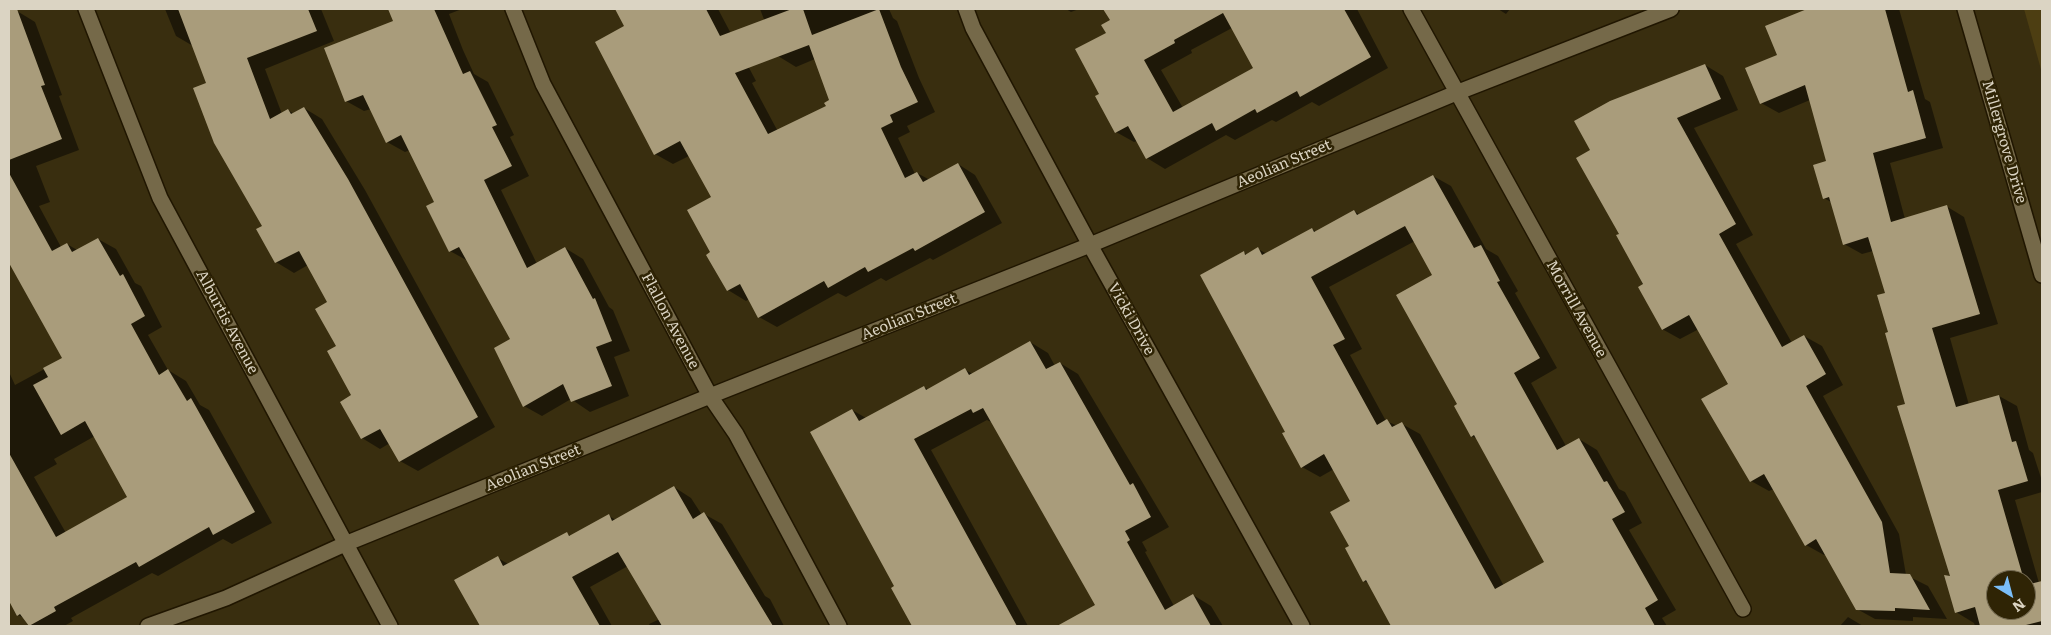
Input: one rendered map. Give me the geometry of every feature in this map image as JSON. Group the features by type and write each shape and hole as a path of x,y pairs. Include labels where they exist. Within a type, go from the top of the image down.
{"street":[{"name":"Alburtis Avenue","path":"86,9 160,198 390,626"},
{"name":"Flallon Avenue","path":"513,9 543,84 710,396 736,434 839,626"},
{"name":"Vicki Drive","path":"966,9 973,28 1090,245 1302,626"},
{"name":"Morrill Avenue","path":"1410,9 1743,609"},
{"name":"Aeolian Street","path":"148,626 226,598 345,544 1090,245 1456,93 1671,9"},
{"name":"Millergrove Drive","path":"1965,9 2042,276"}],"shaded area":[{"path":"2024,9 2042,9 2042,73"}],"building":[{"path":"9,9 17,9 45,85 41,86 62,139 9,160"},
{"path":"178,9 308,9 317,31 247,58 270,119 288,109 291,114 304,107 348,179 478,417 399,462 380,429 361,439 340,402 351,395 327,351 336,346 315,309 327,302 299,251 275,263 256,229 262,226 214,143 193,88 206,83"},
{"path":"388,9 434,9 463,74 470,71 497,125 492,127 512,166 484,180 527,268 565,247 593,299 595,298 612,341 596,347 612,386 571,402 563,384 523,407 494,348 510,339 459,247 449,252 426,206 434,202 401,135 386,143 363,95 345,102 324,48 393,21"},
{"path":"615,9 706,9 720,36 792,9 803,9 812,35 879,9 901,67 918,102 890,115 893,122 881,128 905,178 917,172 923,182 958,163 985,212 915,251 913,248 868,272 865,267 828,288 824,281 758,318 740,284 727,291 706,255 710,252 687,210 711,197 680,141 654,155 595,42 624,26","holes":["809,45 829,100 824,103 826,106 768,134 735,73"]},
{"path":"1103,9 1344,9 1371,57 1300,97 1297,91 1257,113 1255,109 1216,131 1212,123 1146,159 1128,126 1115,133 1095,96 1099,94 1075,49 1106,33 1101,25 1110,20","holes":["1223,13 1253,68 1173,112 1144,60 1175,43 1174,40"]},
{"path":"1807,9 1885,9 1908,92 1913,90 1926,138 1873,153 1891,222 1947,205 1980,314 1932,328 1956,407 1999,395 2012,442 2016,441 2028,481 1998,490 2021,570 1986,570 1986,620 2036,620 2036,582 2042,581 2042,621 2022,626 1980,626 1975,607 1955,613 1944,575 1950,576 1897,406 1905,404 1885,333 1888,332 1877,295 1885,293 1868,237 1843,245 1829,197 1823,199 1813,165 1826,161 1805,85 1760,104 1745,68 1777,55 1765,26"},
{"path":"1705,64 1721,99 1677,118 1736,224 1719,234 1782,347 1804,335 1826,374 1806,386 1882,522 1890,573 1910,574 1930,610 1895,608 1895,611 1856,610 1816,539 1805,546 1764,474 1750,482 1701,399 1728,384 1689,315 1662,330 1638,287 1643,284 1616,235 1619,234 1576,158 1590,150 1574,121 1610,101"},
{"path":"9,173 52,251 67,243 72,252 98,238 120,276 123,274 145,316 131,324 159,375 168,369 187,401 191,398 255,512 213,535 209,527 139,567 136,562 54,607 56,611 29,626 20,614 17,616 9,601 9,453 56,537 127,497 85,421 61,435 33,385 48,377 43,368 62,358 9,263"},
{"path":"1433,175 1474,248 1481,245 1500,281 1497,282 1540,358 1514,373 1557,450 1579,438 1604,482 1607,481 1625,512 1612,519 1658,600 1645,608 1655,626 1391,626 1366,580 1363,582 1345,548 1349,546 1330,512 1350,501 1324,454 1301,468 1282,433 1285,432 1200,275 1244,251 1245,255 1258,247 1262,255 1312,228 1314,232 1354,210 1357,215","holes":["1405,226 1432,275 1396,295 1457,404 1454,406 1471,437 1474,435 1544,562 1495,589 1402,422 1392,427 1387,419 1377,425 1333,345 1345,339 1311,277"]},
{"path":"1030,341 1046,369 1060,362 1130,485 1133,483 1151,517 1125,531 1130,540 1127,542 1165,610 1193,594 1211,626 1057,626 1095,605 983,408 973,413 971,409 914,439 1017,626 912,626 891,588 894,586 810,432 852,409 859,421 924,386 926,390 965,368 969,375"},
{"path":"674,486 693,519 704,512 773,626 662,626 618,552 572,577 600,626 480,626 454,580 498,556 503,566 567,532 569,536 609,514 612,521"}]}
